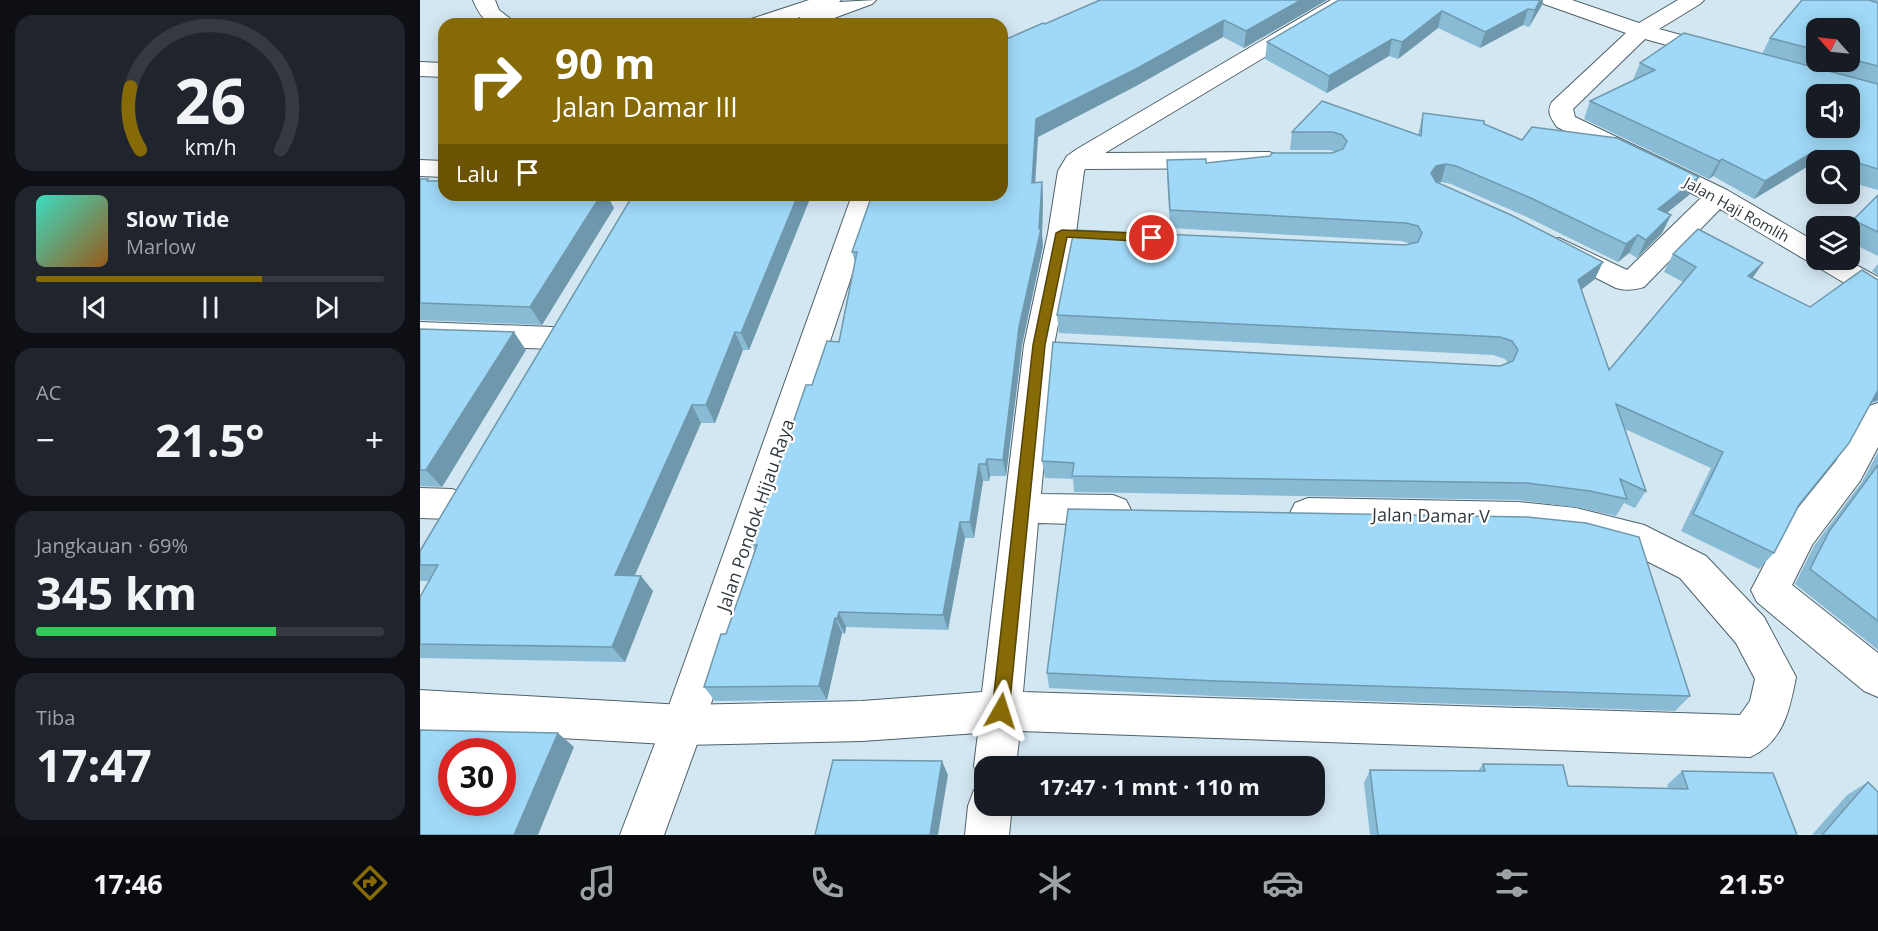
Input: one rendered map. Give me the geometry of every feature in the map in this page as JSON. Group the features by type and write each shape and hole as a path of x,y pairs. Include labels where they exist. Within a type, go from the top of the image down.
{"main road":[{"path":"484,0 490,14 496,18"},
{"path":"777,18 830,0"},
{"path":"814,18 865,0"},
{"name":"Jalan Haji Romlih","path":"1693,0 1641,31 1561,107 1561,114 1566,122 1718,196 1806,248"},
{"path":"996,756 1022,508 1073,234 1071,171 1076,161 1340,1"},
{"path":"1555,1 1641,31 1743,59"},
{"path":"420,69 438,70"},
{"path":"1076,161 1294,160"},
{"path":"420,168 438,168"},
{"path":"1536,235 1626,281 1634,280 1718,196"},
{"name":"Jalan Pondok Hijau Raya","path":"642,835 683,725 863,201"},
{"path":"1843,270 1878,290"},
{"path":"420,333 558,328 534,368"},
{"path":"1878,416 1848,471 1799,534 1770,590 1878,678"},
{"path":"1022,508 1140,510"},
{"name":"Jalan Damar V","path":"1001,711 1750,736 1769,710 1776,677 1750,630 1693,567 1631,536 1576,523 1518,517 1270,513"},
{"path":"420,710 683,725 862,721 1001,711"},
{"path":"987,835 989,816"}],"building":[{"path":"1100,0 1301,0 1246,31 1224,20 1136,69 1036,119 1032,183 1042,182 1039,229 1041,229 1019,327 1003,460 987,459 986,464 979,464 970,522 960,522 943,615 839,612 837,619 835,618 819,686 704,687 721,634 726,634 757,545 751,545 806,385 812,385 827,341 839,342 857,252 852,252 870,201 1008,201 1008,38"},
{"path":"1339,0 1540,0 1535,10 1528,9 1485,32 1442,11 1402,42 1392,39 1329,76 1267,42"},
{"path":"1802,0 1869,0 1878,3 1878,66 1860,62 1860,18 1806,18 1806,47 1770,38"},
{"path":"1684,33 1806,65 1806,72 1832,72 1878,84 1878,169 1860,163 1860,150 1806,150 1806,156 1765,181 1722,159 1719,161 1590,101 1655,70 1640,63"},
{"path":"1322,101 1421,136 1423,113 1484,121 1484,124 1522,140 1532,127 1617,138 1699,177 1658,209 1671,215 1646,240 1638,235 1626,244 1533,199 1456,166 1446,164 1436,166 1431,173 1436,182 1511,215 1603,262 1578,280 1609,370 1696,267 1673,254 1698,229 1763,263 1748,276 1810,307 1862,270 1878,280 1878,390 1849,443 1799,505 1774,553 1693,514 1723,452 1616,404 1646,491 1620,479 1627,499 1590,491 1527,483 1072,476 1074,463 1042,461 1053,342 1500,366 1513,361 1518,350 1512,341 1500,337 1057,315 1074,230 1405,245 1418,242 1422,233 1418,226 1406,223 1170,210 1167,160 1206,159 1206,163 1270,156 1272,153 1332,153 1343,149 1347,141 1342,135 1333,132 1292,132"},
{"path":"420,179 438,181 438,201 597,201 530,307 420,303"},
{"path":"1878,195 1878,232 1860,223 1860,216 1857,216"},
{"path":"629,201 796,201 741,333 735,332 706,405 692,405 615,575 641,576 612,647 420,644 420,597 438,565 420,565 420,551"},
{"path":"420,329 514,332 426,470 420,470"},
{"path":"1878,465 1878,621 1810,569 1830,530"},
{"path":"1068,509 1527,517 1586,523 1639,537 1690,696 1216,681 1047,673"},
{"path":"420,730 558,733 514,835 420,835"},
{"path":"833,760 942,761 930,835 815,835"},
{"path":"1483,764 1563,765 1568,786 1688,789 1682,771 1773,773 1797,835 1378,835 1370,770 1485,771"},
{"path":"1868,782 1878,792 1878,835 1822,835"}],"route":[{"path":"1001,711 1039,345 1062,233 1152,238"}]}
